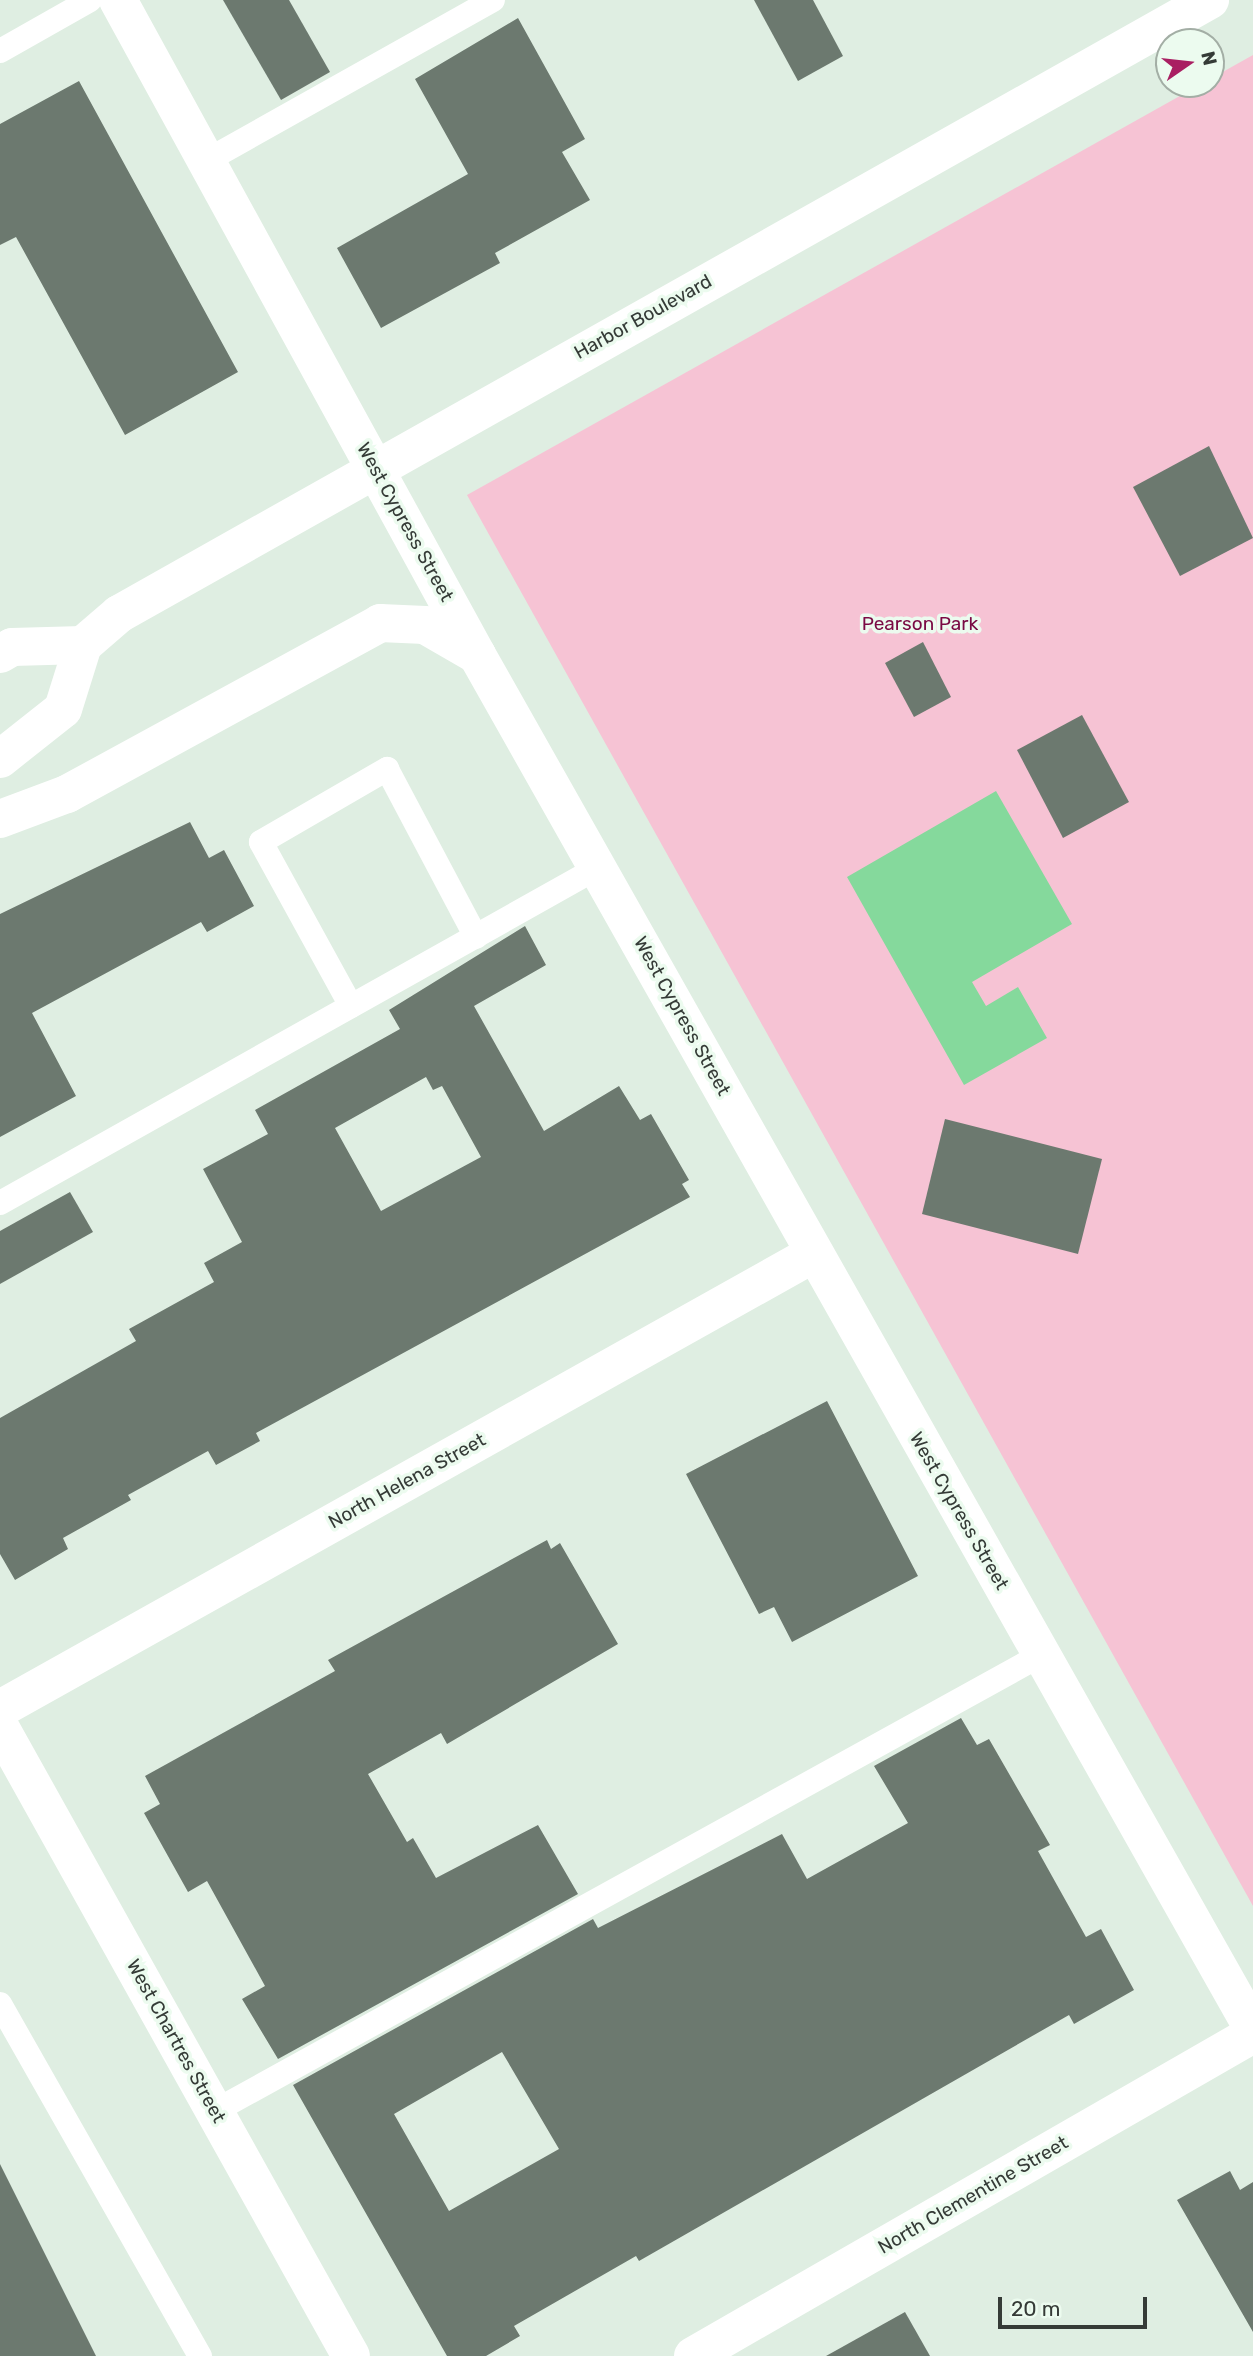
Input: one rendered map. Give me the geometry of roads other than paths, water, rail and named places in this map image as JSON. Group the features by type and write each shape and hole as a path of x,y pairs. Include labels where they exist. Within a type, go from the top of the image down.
{"street":[{"name":"West Cypress Street","path":"118,0 477,655 1253,2029"},
{"name":"Harbor Boulevard","path":"83,645 119,614 1210,0"},
{"path":"0,819 67,794 380,623 425,625 477,655"},
{"path":"0,654 12,647 83,645 63,709 0,759"},
{"name":"North Helena Street","path":"0,1709 813,1254"},
{"name":"West Chartres Street","path":"0,1727 349,2356"},
{"name":"North Clementine Street","path":"693,2356 1253,2034"}],"lane":[{"path":"0,51 90,0"},
{"path":"206,161 493,0"},
{"path":"351,1006 261,842 387,769 476,937"},
{"path":"0,1203 599,867"},
{"path":"215,2111 1041,1655"},
{"path":"0,2004 200,2356"}],"park label":[{"name":"Pearson Park","path":"920,624"}]}
